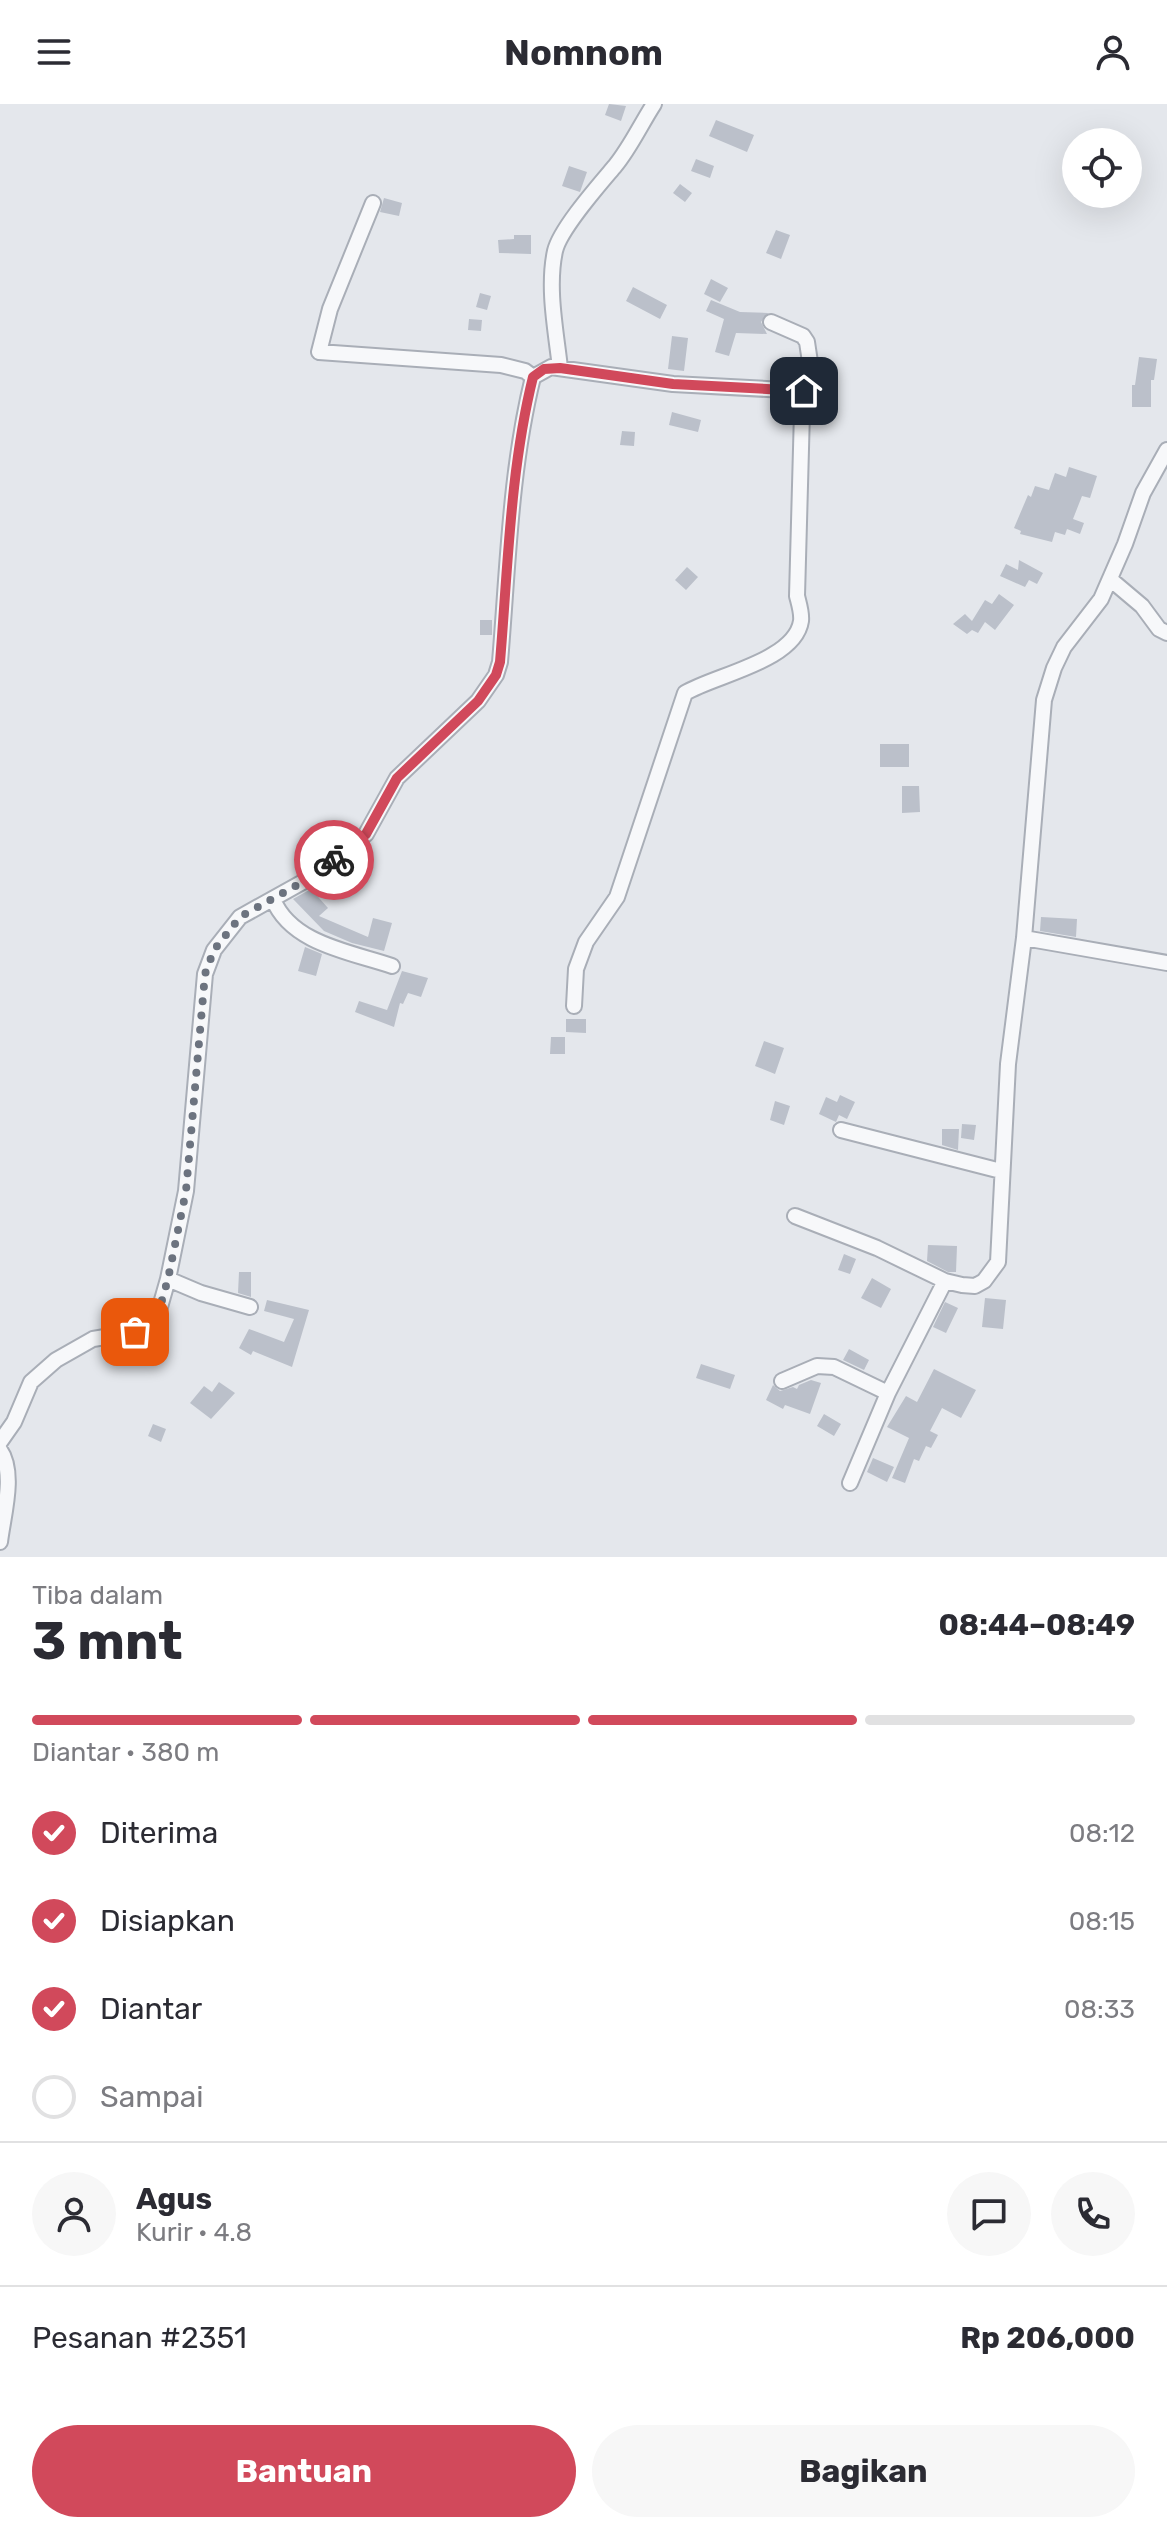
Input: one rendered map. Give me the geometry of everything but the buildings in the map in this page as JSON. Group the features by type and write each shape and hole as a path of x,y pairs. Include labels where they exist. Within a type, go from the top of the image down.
{"street":[{"path":"560,368 552,295 554,260 559,241 602,179 616,165 654,104"},
{"path":"373,203 330,309 319,352 501,365 525,371 533,377"},
{"path":"574,1006 576,969 586,942 617,897 685,693 770,656 787,646 799,628 802,617 797,596 804,391 810,362 807,342 797,332 771,322"},
{"path":"0,1442 14,1422 31,1382 56,1360 93,1339 135,1332 149,1323 160,1307 186,1191 205,974 214,950 240,917 310,878 366,834 397,778 478,701 496,675 500,662 511,510 521,426 533,377 544,369 560,368 673,384 804,391"},
{"path":"795,1216 877,1248 945,1281 975,1286 984,1281 998,1262 1008,1064 1024,938 1044,700 1064,647 1101,599 1143,493 1167,450"},
{"path":"1110,579 1142,606 1159,629 1167,633"},
{"path":"273,899 277,910 288,923 310,939 392,966"},
{"path":"1024,938 1167,963"},
{"path":"841,1130 1001,1171"},
{"path":"168,1279 201,1293 250,1307"},
{"path":"850,1483 888,1393 945,1281"},
{"path":"782,1381 817,1366 834,1367 888,1393"},
{"path":"0,1450 7,1479 0,1542"}],"way so far":[{"path":"135,1332 156,1315 168,1279 186,1191 205,974 214,950 240,917 310,878 334,860"}],"route":[{"path":"334,860 366,834 397,778 478,701 496,675 500,662 511,510 521,426 533,377 551,367 673,384 804,391"}]}
